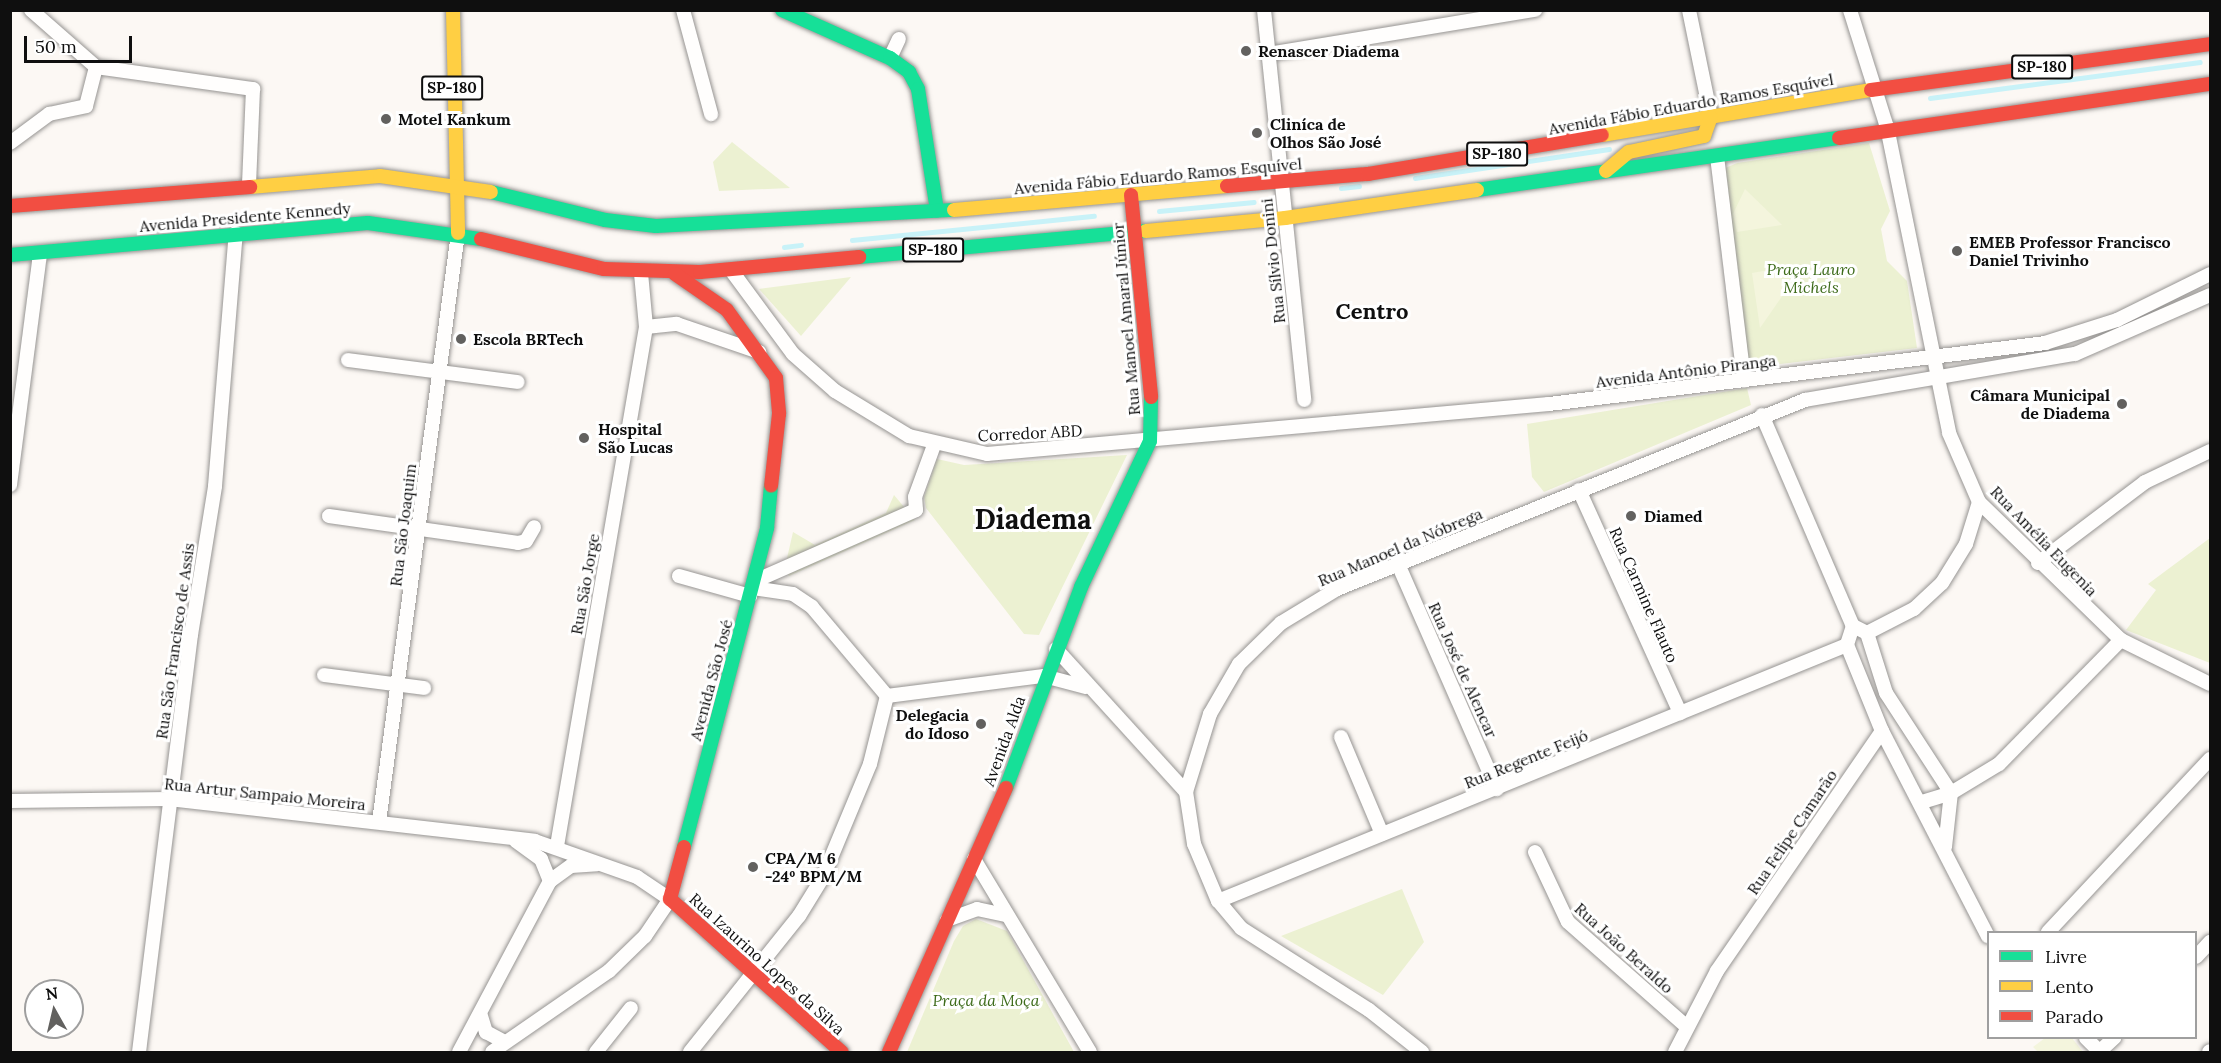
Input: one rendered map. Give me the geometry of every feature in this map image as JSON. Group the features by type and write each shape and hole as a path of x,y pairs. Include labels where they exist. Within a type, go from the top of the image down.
{"main road":[{"name":"SP-180","path":"453,10 458,233"},
{"path":"782,10 890,58 909,72 918,88 937,211"},
{"name":"Avenida Fábio Eduardo Ramos Esquível","path":"710,226 937,211 1380,172 1874,89 2211,44"},
{"name":"SP-180","path":"731,270 1286,218 1717,156 1887,127 2211,84"},
{"path":"1605,172 1629,152 1704,136 1711,117"},
{"name":"Avenida Presidente Kennedy","path":"10,206 116,201 249,184 354,176 456,183 605,220 710,226"},
{"name":"Rua Manoel Amaral Júnior","path":"1131,195 1151,374 1150,441"},
{"name":"Avenida Presidente Kennedy","path":"10,255 40,254 335,223 458,233 582,265 641,273 675,274 731,270"},
{"name":"Avenida São José","path":"670,899 753,588 773,496 779,414 776,378 761,352 727,310 675,274"},
{"name":"Avenida Alda","path":"889,1053 1009,780 1044,676 1150,441"},
{"name":"Rua Izaurino Lopes da Silva","path":"670,899 842,1053"}],"street":[{"path":"31,10 96,67 253,89 249,184"},
{"path":"682,10 711,114"},
{"name":"Rua Sílvio Donini","path":"1264,10 1304,400"},
{"path":"1268,54 1535,10"},
{"path":"1689,10 1711,117"},
{"name":"Rua Amélia Eugenia","path":"1850,12 1887,127 1949,433 1979,502 2038,563 2121,640 2211,684"},
{"path":"890,58 899,39"},
{"path":"10,143 49,114 86,106 96,67"},
{"path":"1717,156 1744,380"},
{"name":"Rua São Francisco de Assis","path":"139,1053 169,799 215,486 236,233"},
{"name":"Rua São Joaquim","path":"379,822 458,233"},
{"path":"10,485 40,254"},
{"name":"Corredor ABD","path":"731,270 764,320 814,374 880,421 934,446 987,454 1150,441"},
{"name":"Rua São Jorge","path":"557,846 646,327 641,273"},
{"name":"Avenida Antônio Piranga","path":"1150,441 1933,359 2068,337 2211,274"},
{"path":"1936,375 2075,354 2211,295"},
{"path":"646,327 677,324 761,352"},
{"path":"348,360 518,382"},
{"name":"Rua Manoel da Nóbrega","path":"1422,1053 1369,1010 1241,928 1218,901 1194,844 1186,792 1210,714 1239,664 1281,622 1337,589 1762,415 1835,392 1936,375"},
{"path":"1762,415 1853,626 1867,633 1881,683 1951,794 1945,847"},
{"path":"753,588 916,510 915,497 934,446"},
{"path":"2038,563 2137,487 2211,451"},
{"name":"Rua Carmine Flauto","path":"1579,490 1680,713"},
{"path":"1867,633 1914,609 1942,583 1970,537 1979,502"},
{"path":"329,516 518,543 526,541 534,527"},
{"name":"Rua José de Alencar","path":"1398,564 1497,789"},
{"path":"679,576 793,594 812,607 887,696"},
{"path":"1853,626 1846,645 1882,731 1922,802 1987,932"},
{"path":"1922,802 1951,794 1999,764 2121,640"},
{"name":"Rua Regente Feijó","path":"1218,901 1846,645"},
{"path":"1056,649 1086,687 1186,792"},
{"path":"324,675 424,688"},
{"path":"887,696 1044,676 1086,687"},
{"path":"690,1053 754,974 823,877 870,764 887,696"},
{"path":"1882,731 1905,723"},
{"name":"Rua Felipe Camarão","path":"1675,1053 1717,971 1882,731"},
{"path":"1341,737 1383,834"},
{"path":"2050,931 2211,759"},
{"name":"Rua Artur Sampaio Moreira","path":"10,801 169,799 379,822 557,846 637,878 670,899"},
{"name":"Rua Artur Sampaio Moreira","path":"515,841 541,859 550,881 571,866 598,864"},
{"name":"Rua João Beraldo","path":"1535,852 1568,922 1688,1027"},
{"path":"974,859 1005,915 1090,1053"},
{"path":"459,1053 481,1016 550,881"},
{"name":"Avenida São José","path":"492,1053 609,970 645,936 670,899"},
{"path":"948,920 977,909 1005,915"},
{"path":"2197,956 2211,942"},
{"path":"596,1053 631,1008"},
{"path":"481,1016 486,1032 505,1042"},
{"path":"2087,1039 2099,1052 2113,1039"}],"green space":[{"path":"732,142 790,188 719,191 713,162"},
{"name":"Praça Lauro Michels","path":"1869,143 1890,211 1881,229 1887,261 1907,281 1917,348 1747,368 1716,172 1737,163"},
{"path":"1745,189 1782,225 1737,232 1733,214"},
{"path":"1780,268 1783,295 1760,328 1752,273"},
{"path":"851,277 801,336 759,289"},
{"path":"1747,388 1751,405 1544,492 1532,477 1527,424"},
{"path":"1127,455 1039,635 1024,634 926,508 924,497 937,459 964,465"},
{"path":"894,495 915,520 789,576 785,567 793,532 815,545 886,513"},
{"path":"2210,538 2210,663 2126,630 2156,590 2148,584"},
{"path":"1402,889 1424,942 1383,995 1281,936"},
{"name":"Praça da Moça","path":"976,919 1007,931 1074,1052 907,1052 954,941 963,926"},
{"path":"2044,1039 2073,1039 2083,1052 2038,1052 2033,1047"}],"waterway":[{"path":"1930,98 2200,62"},
{"path":"1415,178 1609,149"},
{"path":"1341,188 1359,186"},
{"path":"1159,211 1254,202"},
{"path":"852,240 1094,216"},
{"path":"784,247 801,245"}],"traffic: fast":[{"path":"782,10 890,58 909,72 918,89 937,211"},
{"path":"1477,190 1839,138"},
{"path":"491,192 605,220 656,226 954,210"},
{"path":"10,255 368,223 481,239"},
{"path":"859,257 1146,231"},
{"path":"1006,788 1081,587 1150,441 1151,397"},
{"path":"684,847 767,528 771,486"}],"traffic: slow":[{"path":"453,10 458,233"},
{"path":"1602,135 1871,90"},
{"path":"1606,171 1629,152 1704,136 1711,117"},
{"path":"250,187 380,176 491,192"},
{"path":"954,210 1227,186"},
{"path":"1146,231 1285,218 1477,190"}],"traffic: jam":[{"path":"1871,90 2210,44"},
{"path":"1839,138 2210,84"},
{"path":"1227,186 1368,174 1602,135"},
{"path":"10,206 250,187"},
{"path":"1131,195 1151,397"},
{"path":"481,239 604,269 700,272 859,257"},
{"path":"675,274 727,310 776,378 779,414 771,486"},
{"path":"889,1052 1006,788"},
{"path":"684,847 670,899 842,1052"}],"place":[{"name":"Renascer Diadema","path":"1246,51"},
{"name":"Motel Kankum","path":"386,119"},
{"name":"Cliníca de Olhos São José","path":"1257,133"},
{"name":"EMEB Professor Francisco Daniel Trivinho","path":"1957,251"},
{"name":"Escola BRTech","path":"461,339"},
{"name":"Câmara Municipal de Diadema","path":"2122,404"},
{"name":"Hospital São Lucas","path":"584,438"},
{"name":"Diamed","path":"1631,516"},
{"name":"Delegacia do Idoso","path":"981,724"},
{"name":"CPA/M 6 -24º BPM/M","path":"753,867"}],"district":[{"name":"Centro","path":"1372,312"},
{"name":"Diadema","path":"1033,519"}]}
